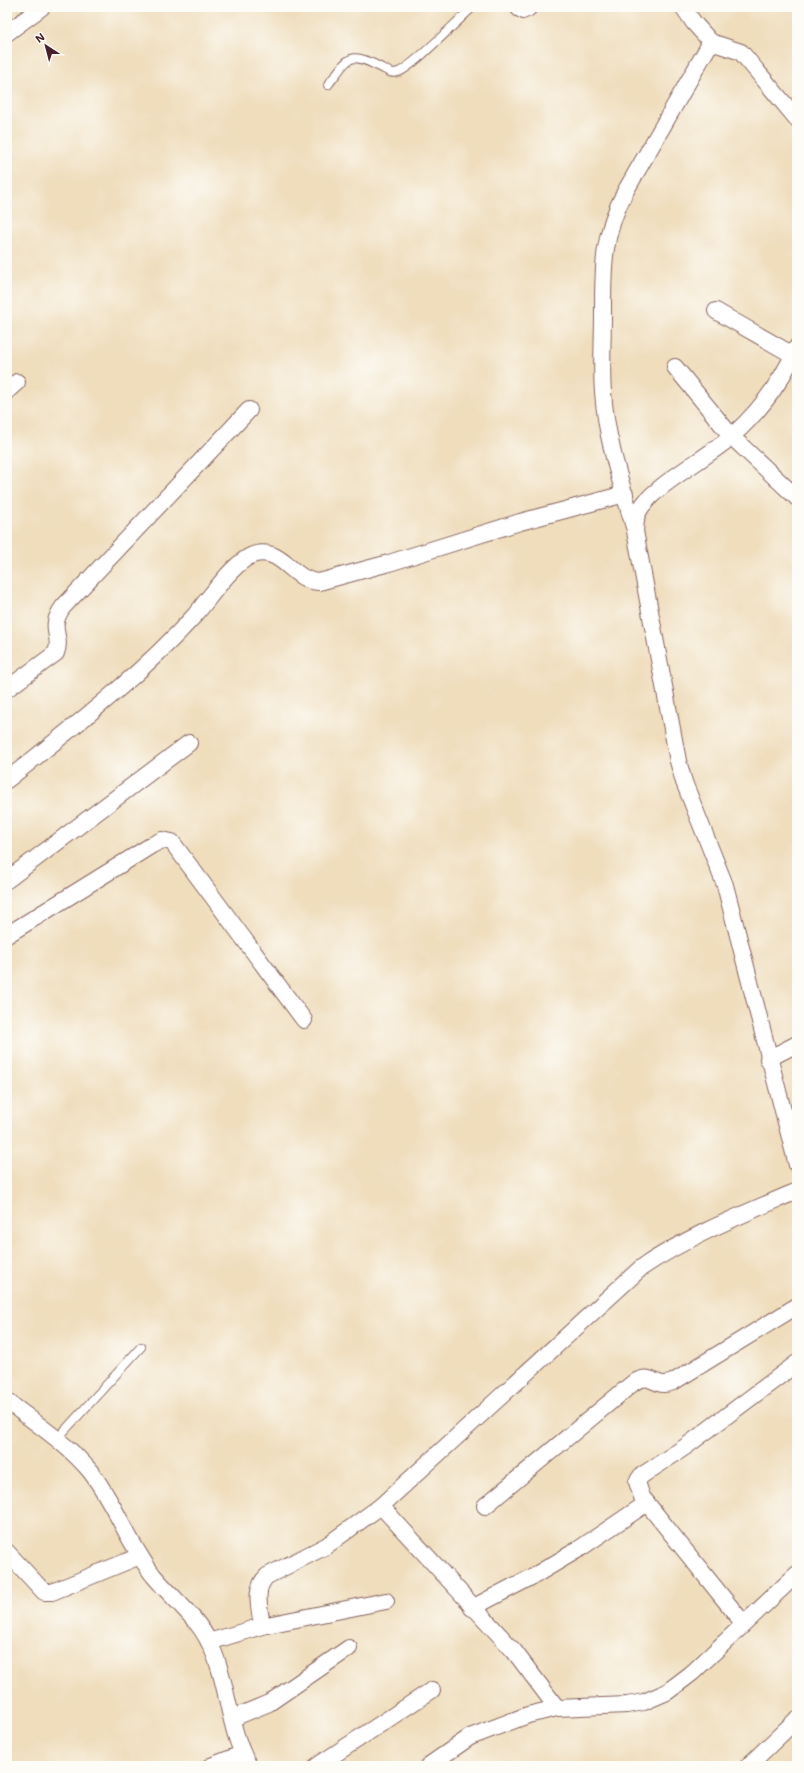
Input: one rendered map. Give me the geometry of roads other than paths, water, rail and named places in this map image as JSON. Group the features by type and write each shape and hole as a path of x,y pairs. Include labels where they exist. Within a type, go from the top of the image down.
{"street":[{"path":"7,33 42,7"},
{"path":"684,7 694,24 711,42 741,52 797,119"},
{"path":"711,42 614,213 607,238 603,266 603,392 607,426 635,531 678,761 698,819 725,885 768,1059 797,1165"},
{"path":"635,531 637,514 650,496 732,437 766,400 782,378 795,351 716,310"},
{"path":"674,366 732,437 797,498"},
{"path":"7,689 56,653 58,647 54,630 55,623 57,615 63,607 249,410"},
{"path":"7,780 114,694 179,632 220,586 234,567 255,554 267,552 278,558 300,577 310,582 319,582 390,563 520,522 624,494"},
{"path":"7,880 189,742"},
{"path":"7,935 152,845 162,840 172,842 304,1020"},
{"path":"768,1059 797,1044"},
{"path":"262,1626 258,1590 261,1582 267,1576 326,1546 381,1506 641,1268 668,1249 696,1235 797,1191"},
{"path":"485,1506 633,1383 641,1378 647,1378 659,1385 665,1386 797,1306"},
{"path":"744,1624 647,1503 638,1488 637,1482 641,1476 685,1446 797,1363"},
{"path":"7,1401 78,1458 100,1485 140,1556 169,1594 200,1628 209,1642 218,1664 246,1760 210,1766"},
{"path":"472,1608 579,1550 647,1503"},
{"path":"381,1506 472,1608 514,1651 557,1708"},
{"path":"7,1552 44,1592 52,1592 140,1556"},
{"path":"434,1764 470,1737 528,1715 557,1708 627,1706 644,1702 667,1692 692,1673 797,1574"},
{"path":"209,1642 262,1626 386,1601"},
{"path":"233,1718 269,1704 349,1648"},
{"path":"317,1766 432,1690"},
{"path":"748,1766 797,1719"}],"lane":[{"path":"328,85 344,64 351,58 360,57 392,73 399,72 413,62 473,7"},
{"path":"512,7 523,15 530,12 535,7"},
{"path":"56,1440 141,1347"}]}
